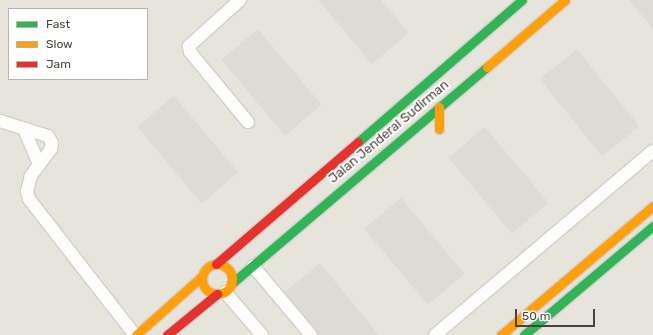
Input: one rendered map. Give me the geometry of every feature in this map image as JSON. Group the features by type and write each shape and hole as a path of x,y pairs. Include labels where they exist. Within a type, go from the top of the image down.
{"street":[{"path":"240,0 189,46 190,52 248,122"},
{"name":"Jalan Jenderal Sudirman","path":"216,264 522,0"},
{"name":"Jalan Jenderal Sudirman","path":"167,335 253,266 565,0"},
{"path":"439,107 439,129"},
{"path":"0,120 48,136 52,142 51,149 39,165 30,181 29,199 136,335 201,278 209,266 216,264 229,270 224,290"},
{"path":"24,129 39,165"},
{"path":"436,335 653,151"},
{"path":"501,335 653,206"},
{"path":"524,335 653,226"},
{"path":"253,266 311,335"},
{"path":"201,278 206,289 224,290 262,335"}],"shaded area":[{"path":"0,0 653,0 653,335 0,335"}],"building":[{"path":"318,0 381,0 409,33 372,64"},
{"path":"629,0 653,0 653,29"},
{"path":"258,29 322,105 285,136 221,60"},
{"path":"577,49 639,126 602,156 540,79"},
{"path":"174,96 238,173 202,203 137,127"},
{"path":"485,127 549,203 512,234 448,158"},
{"path":"401,198 465,274 428,305 364,229"},
{"path":"320,263 379,335 318,335 285,292"}],"traffic: fast":[{"path":"358,142 522,0"},
{"path":"231,284 487,67"},
{"path":"524,335 653,226"}],"traffic: slow":[{"path":"487,67 565,0"},
{"path":"439,107 439,129"},
{"path":"501,335 653,206"},
{"path":"217,264 228,268 232,279 228,290 217,294 206,290 202,279 206,268 217,264"},
{"path":"136,335 201,277"}],"traffic: jam":[{"path":"216,264 358,142"},
{"path":"167,335 217,294"}]}
